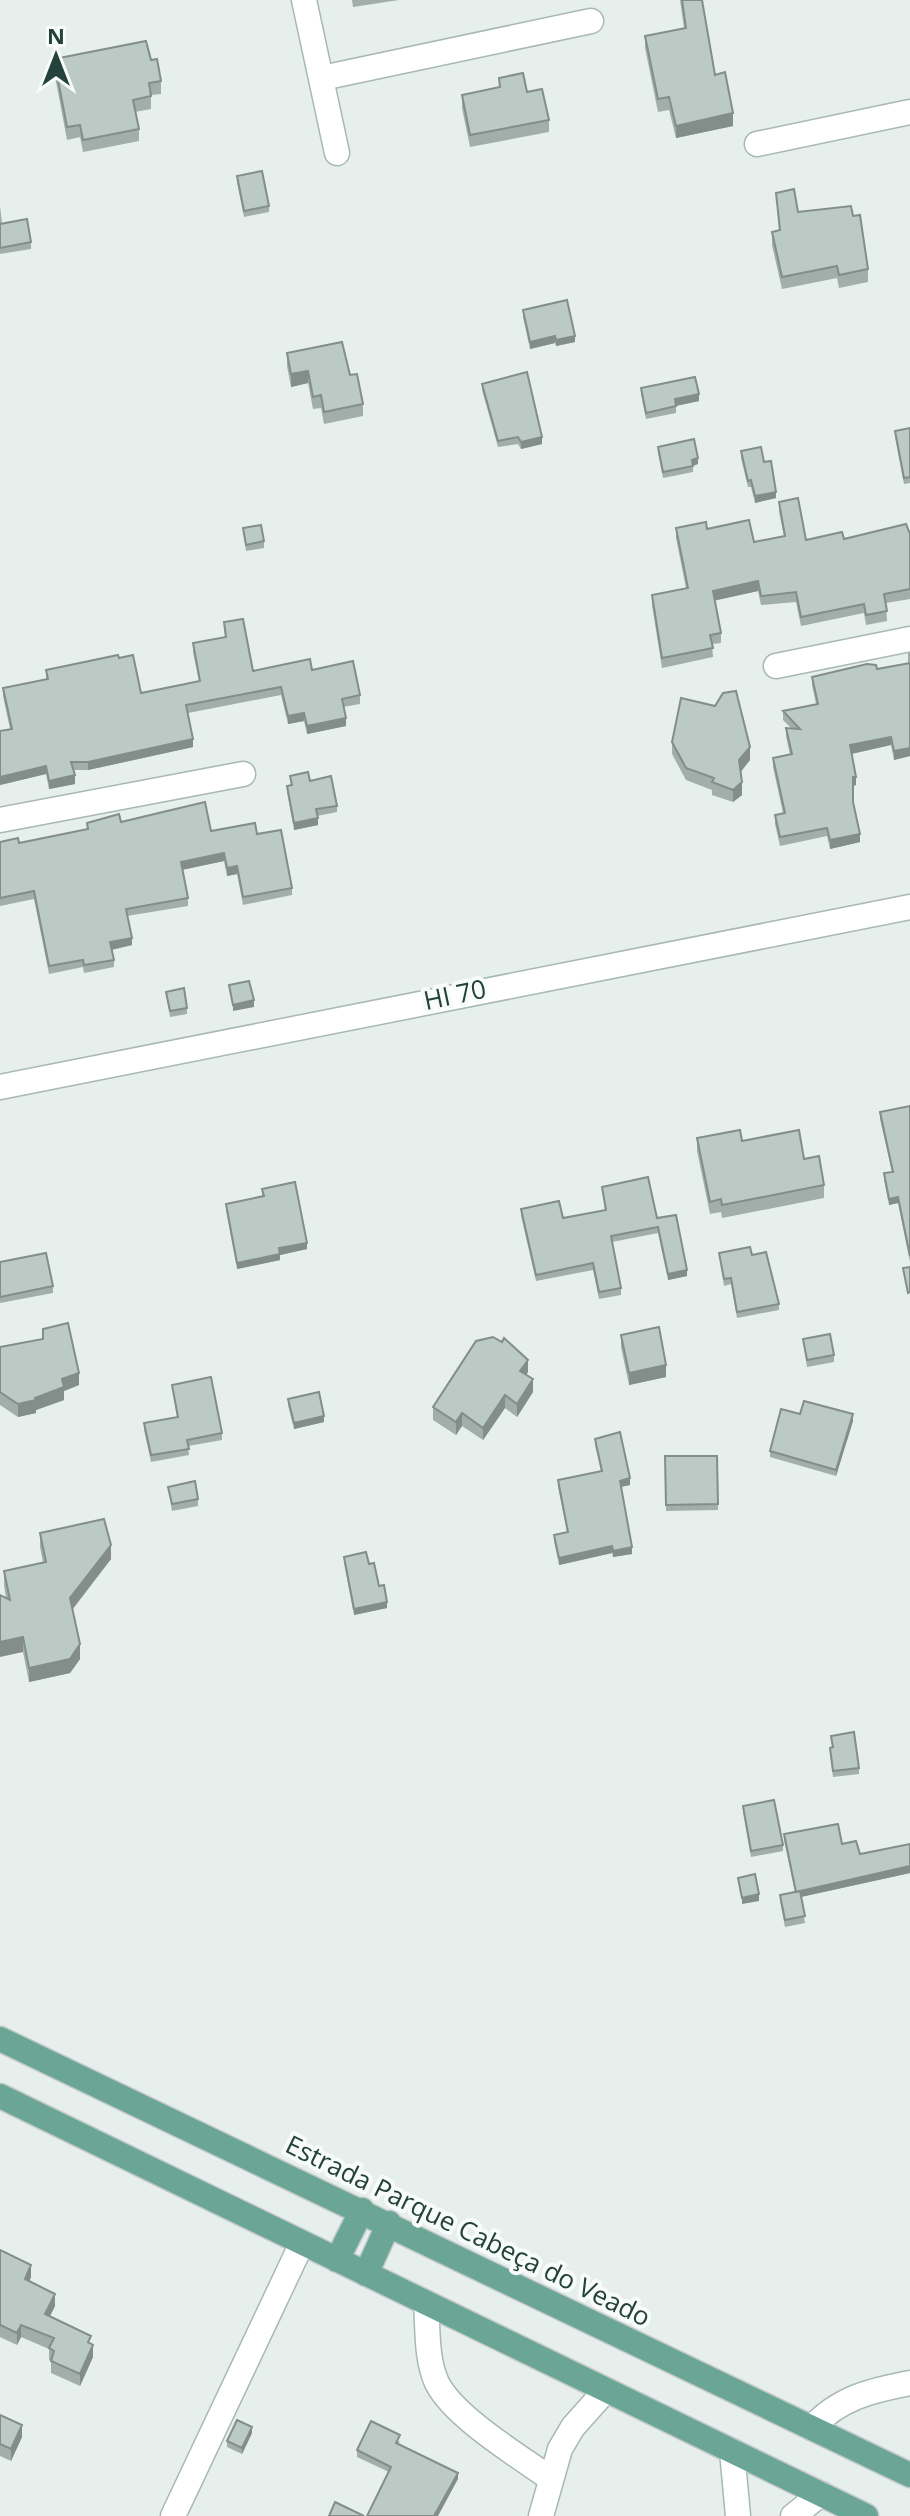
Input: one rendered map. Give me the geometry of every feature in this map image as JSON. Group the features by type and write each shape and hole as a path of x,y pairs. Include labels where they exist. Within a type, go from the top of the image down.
{"main road":[{"name":"Estrada Parque Cabeça do Veado","path":"0,2039 910,2475"},
{"path":"0,2096 866,2516"},
{"path":"337,2260 362,2210"},
{"path":"366,2274 389,2223"}],"street":[{"path":"304,0 337,153"},
{"path":"322,78 591,21"},
{"path":"757,144 910,112"},
{"path":"776,666 910,639"},
{"path":"0,820 243,774"},
{"name":"HI 70","path":"0,1087 910,907"},
{"path":"173,2516 302,2243"},
{"path":"426,2304 428,2348 438,2387 463,2412 551,2479"},
{"path":"812,2428 833,2408 854,2397 910,2383"},
{"path":"541,2516 567,2436 606,2390"},
{"path":"732,2451 738,2516"},
{"path":"793,2516 821,2494"}],"building":[{"path":"682,0 702,0 715,75 725,72 733,113 676,126 669,97 658,99 645,36 686,28"},
{"path":"146,41 151,60 157,59 161,81 149,83 151,96 133,100 139,129 83,140 80,125 67,127 54,59"},
{"path":"523,73 527,92 542,89 549,120 470,135 462,95 500,87 499,78"},
{"path":"262,171 269,206 244,211 237,176"},
{"path":"794,189 798,212 851,206 853,216 860,215 868,269 839,275 837,266 782,277 772,232 780,230 776,193"},
{"path":"27,219 31,242 0,248 0,224"},
{"path":"567,300 575,336 556,340 555,336 530,342 523,310"},
{"path":"342,342 350,375 357,374 363,404 324,412 321,395 313,397 308,371 291,374 287,353"},
{"path":"527,372 542,437 521,442 518,437 498,441 482,384"},
{"path":"695,377 699,394 675,399 676,406 646,413 641,388"},
{"path":"910,428 910,477 904,478 895,431"},
{"path":"694,439 698,458 692,460 693,466 663,472 658,447"},
{"path":"761,447 764,462 771,461 776,492 755,496 741,451"},
{"path":"798,498 806,540 842,532 844,539 906,524 910,534 910,589 884,594 887,611 866,615 864,604 801,617 796,592 761,596 758,581 713,591 721,633 710,635 713,648 662,658 652,595 688,588 676,528 706,522 707,529 749,520 754,542 785,536 779,502"},
{"path":"261,525 264,541 246,545 243,528"},
{"path":"243,619 253,671 310,659 312,670 353,661 360,695 342,699 346,718 307,726 304,713 288,716 281,687 186,705 193,739 88,762 71,762 75,775 49,781 46,766 0,777 0,731 12,729 3,688 48,679 46,670 118,655 119,658 133,655 141,693 200,681 193,643 226,637 224,622"},
{"path":"910,663 910,748 894,751 891,737 850,745 856,777 853,777 853,802 860,834 830,840 827,828 780,837 775,815 785,813 773,758 792,754 786,728 800,729 783,711 818,704 812,677 867,664 876,665 877,669"},
{"path":"736,691 750,747 739,760 742,782 733,790 712,782 714,778 686,768 672,742 681,698 715,706 723,693"},
{"path":"308,772 310,781 331,776 337,806 316,809 318,818 294,823 287,786 292,785 290,776"},
{"path":"205,802 211,831 255,823 257,834 281,830 292,888 243,897 237,866 227,868 224,853 181,862 188,898 126,909 132,938 110,942 114,960 84,965 83,960 49,966 34,891 0,898 0,842 18,838 19,843 88,829 87,823 119,814 121,822"},
{"path":"249,981 254,1000 233,1005 229,985"},
{"path":"184,988 187,1008 170,1011 166,992"},
{"path":"910,1106 910,1256 898,1197 889,1199 884,1173 893,1172 880,1112"},
{"path":"740,1130 742,1141 799,1130 804,1159 819,1156 824,1185 722,1205 721,1199 710,1202 697,1138"},
{"path":"648,1177 657,1218 676,1215 687,1270 668,1274 658,1227 611,1236 621,1288 599,1292 593,1263 536,1275 521,1209 559,1201 563,1218 606,1210 602,1187"},
{"path":"295,1182 307,1243 279,1248 280,1254 237,1263 226,1204 264,1196 262,1189"},
{"path":"750,1247 752,1255 766,1252 779,1304 737,1312 731,1278 724,1279 719,1253"},
{"path":"46,1253 53,1286 0,1297 0,1262"},
{"path":"910,1267 910,1292 908,1293 903,1268"},
{"path":"68,1323 79,1373 62,1379 64,1387 36,1400 18,1404 0,1392 0,1347 43,1339 43,1329"},
{"path":"659,1327 666,1365 629,1373 621,1335"},
{"path":"830,1334 834,1355 807,1360 803,1339"},
{"path":"493,1337 502,1342 504,1338 528,1360 520,1371 533,1379 517,1404 505,1395 483,1428 462,1413 456,1422 433,1407 476,1341"},
{"path":"211,1377 222,1433 187,1440 189,1449 151,1455 144,1423 178,1417 172,1385"},
{"path":"319,1392 324,1416 294,1423 288,1399"},
{"path":"804,1401 853,1414 836,1470 770,1451 781,1409 800,1414"},
{"path":"620,1432 630,1478 620,1481 632,1547 613,1551 612,1546 559,1558 554,1535 568,1532 558,1480 602,1471 595,1439"},
{"path":"665,1456 717,1456 718,1504 666,1505"},
{"path":"195,1481 198,1499 172,1504 168,1487"},
{"path":"104,1519 111,1545 70,1598 80,1644 70,1659 29,1668 23,1637 0,1642 0,1595 10,1600 4,1571 46,1562 40,1533"},
{"path":"366,1552 369,1564 374,1563 379,1586 384,1585 387,1602 354,1609 344,1557"},
{"path":"854,1732 859,1768 833,1771 831,1736"},
{"path":"774,1800 783,1845 751,1851 743,1806"},
{"path":"838,1824 842,1844 856,1841 860,1854 910,1844 910,1866 796,1892 784,1834"},
{"path":"755,1874 759,1894 742,1898 738,1878"},
{"path":"800,1891 805,1916 785,1920 780,1895"},
{"path":"0,2250 31,2265 25,2279 55,2294 45,2314 91,2336 88,2342 93,2345 80,2374 51,2361 54,2351 49,2348 54,2338 21,2325 17,2333 0,2325"},
{"path":"0,2415 22,2425 11,2449 0,2444"},
{"path":"237,2420 252,2427 242,2448 227,2441"},
{"path":"371,2421 400,2435 396,2443 458,2473 434,2516 367,2516 391,2467 357,2450"},
{"path":"335,2502 364,2516 329,2516"}]}
